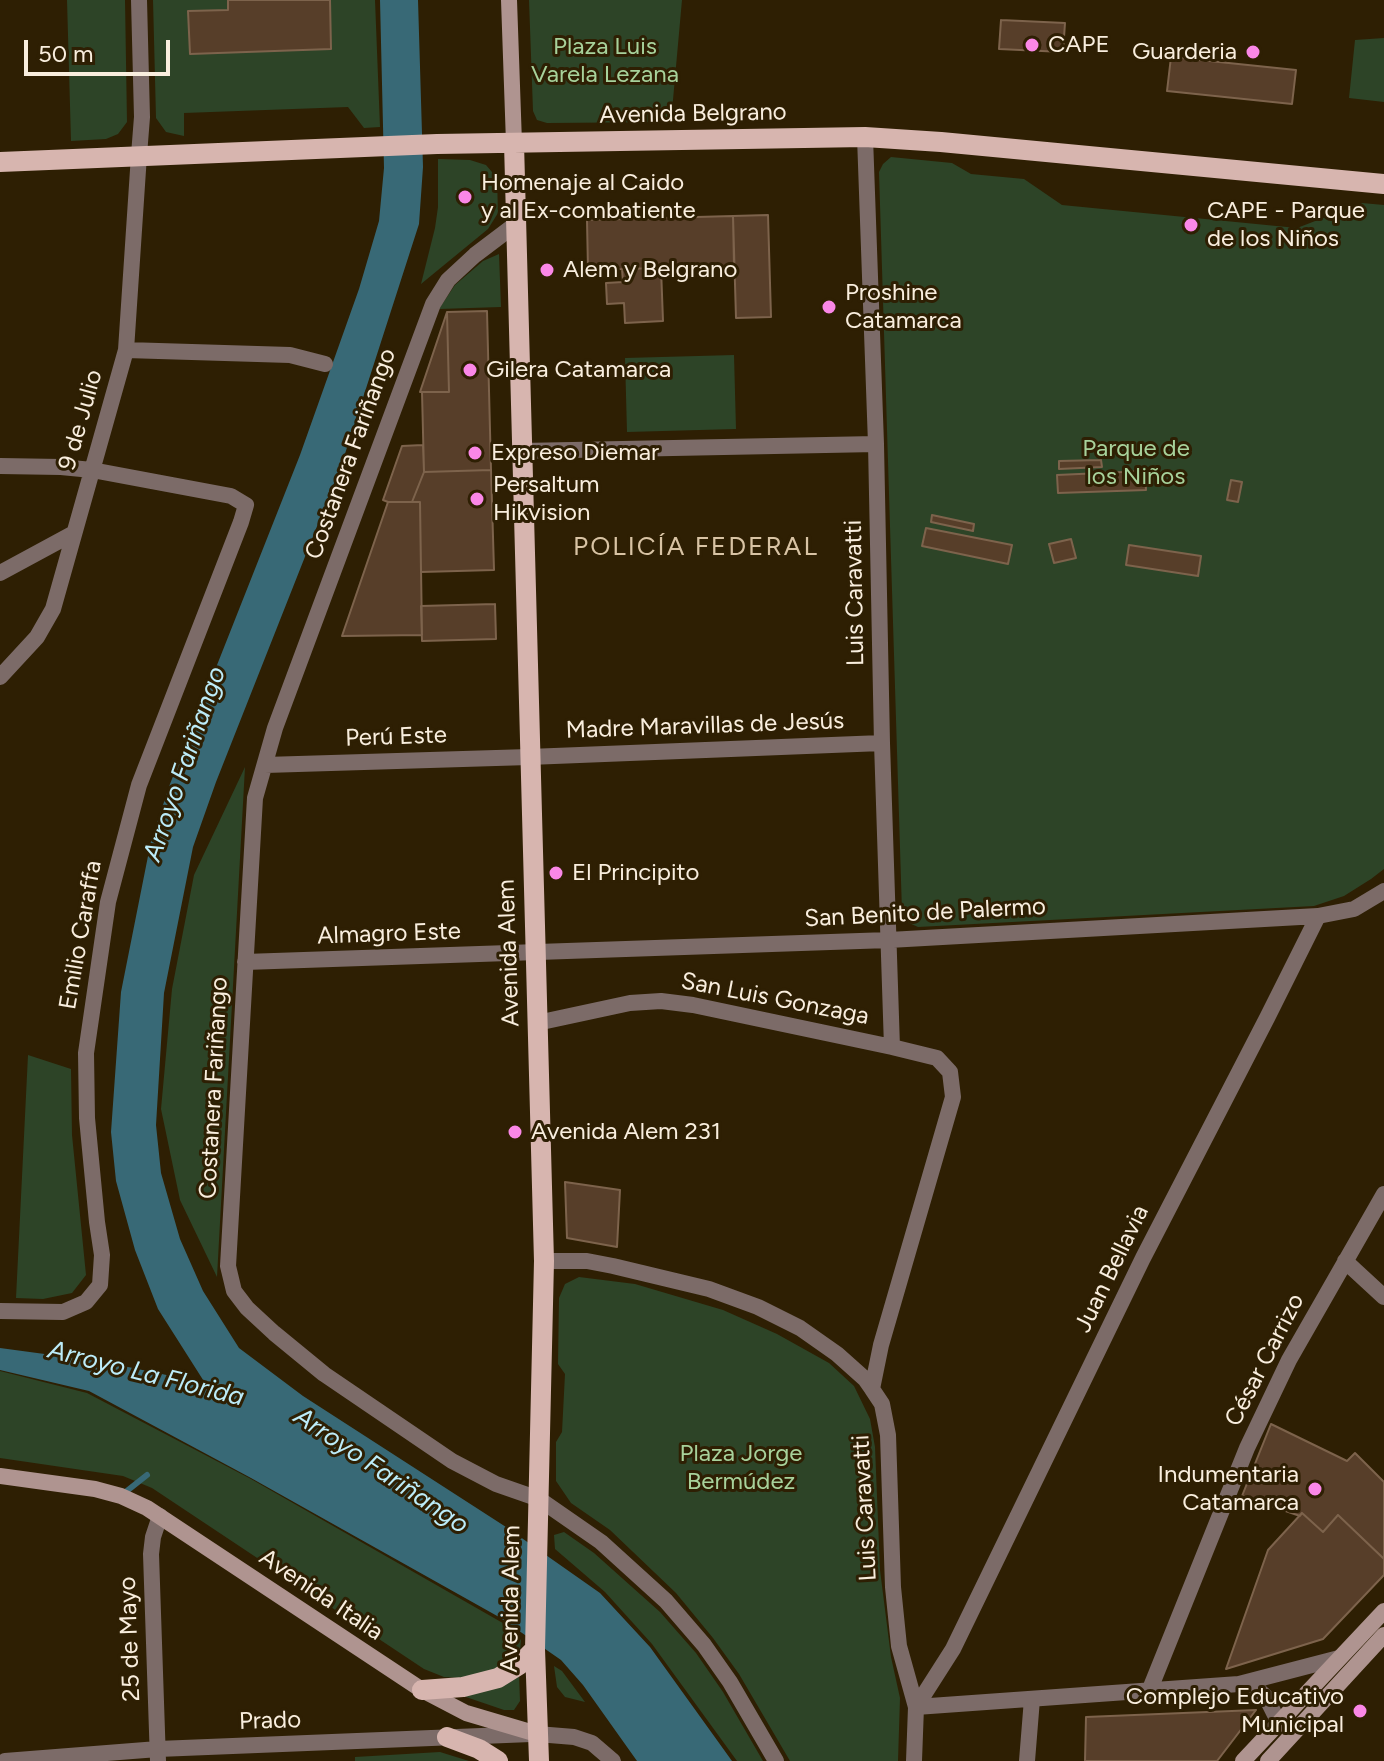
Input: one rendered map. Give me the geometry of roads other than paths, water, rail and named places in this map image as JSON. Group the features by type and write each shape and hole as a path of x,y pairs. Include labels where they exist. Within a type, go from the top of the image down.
{"main road":[{"path":"509,0 514,143"},
{"name":"Avenida Belgrano","path":"0,162 437,144 865,137 1384,184"},
{"name":"Avenida Alem","path":"514,143 544,1261 535,1649 539,1761"},
{"name":"Avenida Italia","path":"0,1476 95,1489 121,1496 160,1516 422,1690 466,1713 537,1734"},
{"path":"1243,1761 1384,1611"},
{"path":"1268,1761 1384,1635"},
{"path":"422,1690 463,1687 498,1678 519,1665 535,1649"},
{"path":"447,1737 479,1749 498,1761"}],"street":[{"name":"9 de Julio","path":"0,677 37,637 53,609 126,350 142,117 139,0"},
{"name":"Luis Caravatti","path":"865,137 892,1047"},
{"name":"Costanera Fariñango","path":"516,224 448,280 433,304 275,728 255,798 228,1266 234,1291 247,1308 324,1374 452,1461 496,1484 539,1499 601,1542 666,1601 704,1645 776,1761"},
{"path":"126,350 290,355 325,364"},
{"path":"521,451 876,444"},
{"path":"0,466 92,470"},
{"name":"Emilio Caraffa","path":"0,1311 63,1312 86,1302 100,1285 102,1255 87,1118 86,1053 108,902 139,785 246,505 231,496 92,470"},
{"path":"0,573 74,533"},
{"name":"Madre Maravillas de Jesús","path":"529,757 882,743"},
{"name":"Perú Este","path":"265,765 529,757"},
{"path":"1318,916 1354,909 1384,891"},
{"name":"San Benito de Palermo","path":"535,954 889,940 1318,916"},
{"name":"Juan Bellavia","path":"916,1707 953,1649 1143,1258 1318,916"},
{"name":"Almagro Este","path":"245,962 535,954"},
{"name":"San Luis Gonzaga","path":"537,1023 630,1003 661,1001 693,1005 937,1058 950,1072 953,1097 881,1345 872,1389"},
{"name":"César Carrizo","path":"1150,1689 1247,1448 1289,1360 1384,1194"},
{"path":"544,1261 587,1261 613,1266 709,1289 758,1307 800,1328 825,1345 865,1379 872,1389"},
{"path":"1345,1261 1384,1297"},
{"name":"Luis Caravatti","path":"872,1389 882,1404 888,1435 893,1587 899,1646 916,1707 914,1761"},
{"name":"25 de Mayo","path":"158,1755 151,1554 160,1516"},
{"path":"916,1707 1239,1684 1339,1658"},
{"path":"1239,1684 1256,1688 1266,1697 1279,1723"},
{"path":"1027,1761 1032,1699"},
{"name":"Prado","path":"5,1761 537,1734"},
{"name":"Avenida Italia","path":"537,1734 574,1737 592,1743 613,1761"}],"water":[{"path":"380,0 418,0 423,167 419,224 342,463 193,847 164,993 156,1125 161,1173 180,1239 203,1291 239,1348 303,1396 506,1527 600,1593 650,1647 732,1761 637,1761 583,1685 561,1660 499,1617 89,1391 0,1370 0,1348 104,1362 205,1383 158,1309 135,1250 116,1181 111,1132 121,992 151,841 170,784 300,455 359,289 379,221 384,168"}],"waterway":[{"path":"123,1494 147,1475"}],"place":[{"name":"CAPE","path":"1032,45"},
{"name":"Guarderia","path":"1253,52"},
{"name":"Homenaje al Caido y al Ex-combatiente","path":"465,197"},
{"name":"CAPE - Parque de los Niños","path":"1191,225"},
{"name":"Alem y Belgrano","path":"547,270"},
{"name":"Proshine Catamarca","path":"829,307"},
{"name":"Gilera Catamarca","path":"470,370"},
{"name":"Expreso Diemar","path":"475,453"},
{"name":"Persaltum Hikvision","path":"477,499"},
{"name":"El Principito","path":"556,873"},
{"name":"Avenida Alem 231","path":"515,1132"},
{"name":"Indumentaria Catamarca","path":"1315,1489"},
{"name":"Complejo Educativo Municipal","path":"1360,1711"}],"district":[{"name":"POLICÍA FEDERAL","path":"696,547"}],"park label":[{"name":"Plaza Luis Varela Lezana","path":"605,61"},
{"name":"Parque de los Niños","path":"1136,463"},
{"name":"Plaza Jorge Bermúdez","path":"741,1468"}],"water label":[{"name":"Arroyo Fariñango","path":"185,764"},
{"name":"Arroyo La Florida","path":"146,1374"},
{"name":"Arroyo Fariñango","path":"381,1471"}]}
